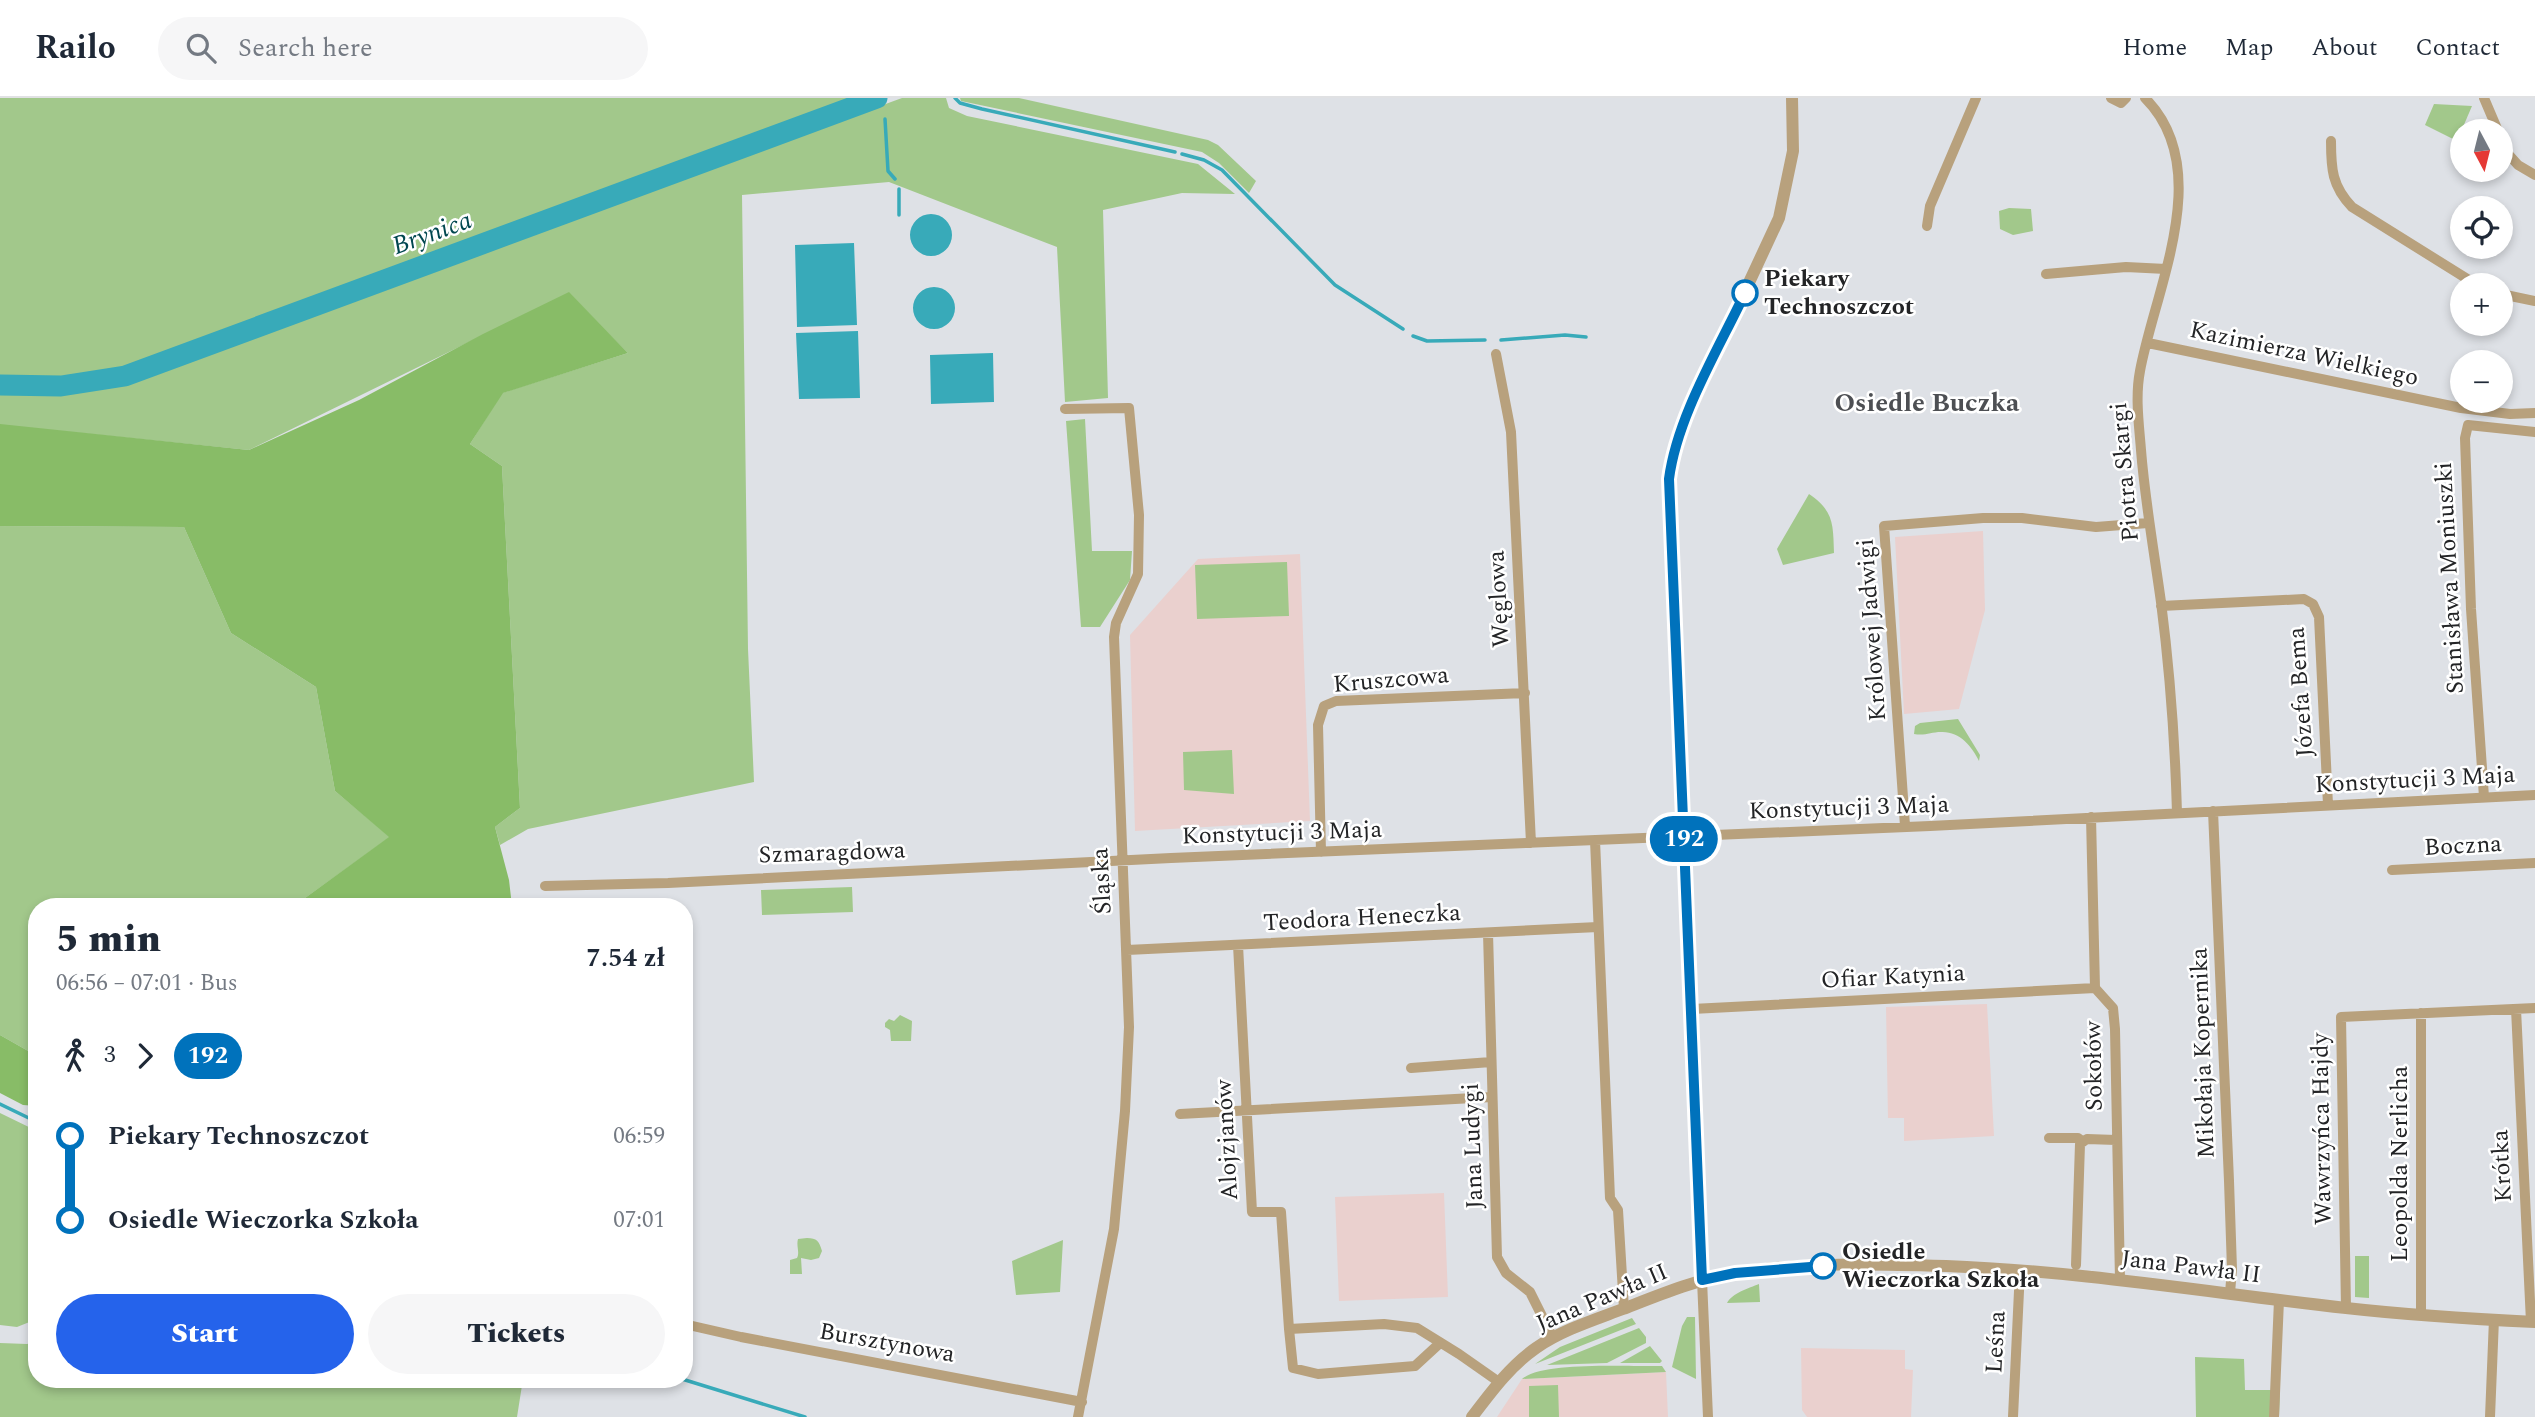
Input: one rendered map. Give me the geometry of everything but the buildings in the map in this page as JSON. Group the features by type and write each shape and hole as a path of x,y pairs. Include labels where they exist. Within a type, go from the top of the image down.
{"street":[{"path":"1708,1417 1669,497 1672,456 1687,415 1779,218 1793,150 1792,98"},
{"path":"1927,226 1930,206 1976,98"},
{"path":"2111,98 2121,103 2126,98"},
{"name":"Piotra Skargi","path":"2145,98 2162,119 2171,139 2178,204 2166,269 2140,371 2137,408 2148,523 2172,694 2177,813"},
{"path":"2484,98 2493,119"},
{"path":"2331,141 2331,164 2340,194 2353,206 2458,273"},
{"path":"2513,159 2535,175"},
{"path":"2046,274 2126,267 2166,269"},
{"path":"2513,296 2535,301"},
{"name":"Kazimierza Wielkiego","path":"2148,343 2461,408 2510,414 2535,412"},
{"name":"Węglowa","path":"1496,354 1511,432 1531,843"},
{"name":"Śląska","path":"1065,409 1129,408 1139,515 1138,575 1116,623 1113,652 1127,950 1129,1027 1126,1097 1114,1230 1078,1417"},
{"name":"Stanisława Moniuszki","path":"2484,797 2471,609 2466,428 2468,425 2535,432"},
{"name":"Królowej Jadwigi","path":"1905,826 1884,526 1983,518 2022,518 2096,527 2148,523"},
{"name":"Józefa Bema","path":"2161,606 2304,599 2313,604 2319,617 2328,805"},
{"name":"Kruszcowa","path":"1321,852 1318,725 1324,706 1336,701 1525,693"},
{"name":"Konstytucji 3 Maja","path":"1122,862 2535,795"},
{"name":"Mikołaja Kopernika","path":"2213,811 2227,1117 2231,1293"},
{"name":"Sokołów","path":"2091,817 2095,988 2113,1008 2120,1280"},
{"path":"1595,841 1610,1198 1618,1210 1624,1309"},
{"name":"Szmaragdowa","path":"545,886 668,883 1122,862"},
{"name":"Boczna","path":"2392,870 2535,863"},
{"name":"Teodora Heneczka","path":"1127,950 1598,927"},
{"name":"Jana Ludygi","path":"1488,933 1497,1257 1506,1273 1530,1292 1553,1338"},
{"name":"Alojzjanów","path":"1238,945 1252,1212 1281,1212 1289,1329"},
{"name":"Ofiar Katynia","path":"1692,1009 2095,988"},
{"name":"Wawrzyńca Hajdy","path":"2346,1308 2341,1017 2535,1008"},
{"name":"Krótka","path":"2516,1009 2533,1322"},
{"name":"Leopolda Nerlicha","path":"2421,1013 2421,1314"},
{"path":"1411,1068 1491,1062"},
{"path":"1180,1114 1492,1097"},
{"path":"2049,1138 2116,1140"},
{"path":"2076,1265 2082,1141"},
{"name":"Jana Pawła II","path":"1472,1417 1499,1382 1524,1357 1553,1338 1702,1280 1746,1272 1860,1265 2020,1269 2346,1308 2533,1322"},
{"name":"Leśna","path":"2013,1417 2020,1269"},
{"name":"Jana Pawła II","path":"2274,1417 2279,1300"},
{"path":"2490,1417 2494,1320"},
{"path":"1440,1343 1415,1366 1318,1374 1293,1368 1289,1329 1401,1324 1417,1328 1440,1343 1499,1382"},
{"name":"Bursztynowa","path":"693,1326 1082,1402"}],"shaded area":[{"path":"1983,531 1985,610 1959,709 1904,714 1895,537"},
{"path":"1300,554 1310,821 1135,831 1130,635 1198,559"},
{"path":"1987,1004 1994,1136 1904,1141 1904,1118 1888,1118 1886,1007"},
{"path":"1444,1193 1448,1297 1339,1301 1335,1197"},
{"path":"1801,1348 1905,1350 1905,1369 1913,1370 1911,1417 1807,1417 1802,1410"},
{"path":"1666,1372 1668,1417 1497,1417 1522,1379"}],"green space":[{"path":"0,98 852,98 134,366 79,377 0,376"},
{"path":"902,98 946,98 949,108 967,116 1198,164 1235,194 1182,193 1103,210 1108,398 1065,402 1057,247 889,182 742,195 748,649 754,782 528,829 500,845 495,827 520,808 502,466 470,444 502,393 628,353 569,293 249,450 0,425 0,391 48,396 125,383"},
{"path":"960,98 1019,98 1208,140 1218,145 1256,181 1249,193 1219,163 1202,152 961,101"},
{"path":"2434,104 2472,106 2466,119 2450,119 2450,138 2425,125"},
{"path":"2009,208 2031,209 2033,231 2013,235 2000,229 1999,211"},
{"path":"569,292 628,353 503,393 470,444 502,466 520,808 495,827 511,898 305,898 389,837 335,791 316,687 231,633 184,527 0,526 0,424 249,450 359,400"},
{"path":"1085,419 1092,551 1132,551 1130,580 1100,627 1081,627 1066,421"},
{"path":"1809,494 1828,512 1834,553 1783,565 1777,549"},
{"path":"0,526 184,527 231,633 316,687 335,791 390,837 305,898 28,898 28,1051 0,1035"},
{"path":"1287,562 1289,616 1197,619 1195,565"},
{"path":"1958,719 1980,755 1979,761 1969,745 1954,734 1914,734 1915,726 1920,723"},
{"path":"1232,750 1234,794 1184,790 1183,752"},
{"path":"852,887 853,912 762,915 761,890"},
{"path":"900,1015 912,1021 911,1041 891,1041 890,1030 885,1027 889,1019 894,1021"},
{"path":"0,1035 28,1051 28,1105 0,1093"},
{"path":"0,1113 28,1127 28,1323 17,1327 0,1325"},
{"path":"807,1238 819,1242 822,1251 819,1258 801,1258 802,1274 790,1274 790,1260 798,1256 798,1239"},
{"path":"1063,1240 1060,1292 1016,1295 1012,1261"},
{"path":"2355,1256 2369,1256 2369,1298 2355,1297"},
{"path":"1759,1284 1760,1302 1727,1303 1737,1294"},
{"path":"1687,1317 1695,1317 1696,1379 1672,1367 1682,1326"},
{"path":"1632,1318 1636,1324 1535,1364 1560,1347"},
{"path":"1639,1328 1646,1337 1646,1343 1607,1363 1547,1365"},
{"path":"0,1343 27,1344 28,1388 522,1388 517,1417 0,1417"},
{"path":"1650,1346 1662,1361 1660,1363 1620,1363"},
{"path":"2195,1357 2244,1359 2245,1390 2280,1390 2279,1417 2196,1417"},
{"path":"1662,1366 1666,1372 1522,1379 1533,1373 1567,1367"},
{"path":"1558,1385 1559,1417 1529,1417 1529,1386"}],"water":[{"path":"931,214 946,220 952,235 946,250 931,256 916,250 910,235 916,220"},
{"path":"854,243 857,325 797,327 795,245"},
{"path":"934,287 949,293 955,308 949,323 934,329 919,323 913,308 919,293"},
{"path":"858,331 860,398 799,399 796,333"},
{"path":"993,353 994,402 931,404 930,355"}],"waterway":[{"name":"Brynica","path":"0,385 61,386 125,376 877,98"},
{"path":"879,98 881,105"},
{"path":"955,98 960,103 982,109 1175,152"},
{"path":"885,119 888,171 895,179"},
{"path":"1182,154 1204,160 1222,170 1335,285 1403,329"},
{"path":"899,189 899,215"},
{"path":"1501,340 1565,335 1586,337"},
{"path":"1413,336 1427,341 1485,340"},
{"path":"0,1104 28,1118"},
{"path":"693,1382 805,1417"}],"bus line":[{"name":"192","path":"1745,293 1680,431 1672,456 1669,479 1702,1280 1735,1273 1823,1266"}],"place":[{"name":"Piekary Technoszczot","path":"1745,293"},
{"name":"Osiedle Wieczorka Szkoła","path":"1823,1266"}],"district":[{"name":"Osiedle Buczka","path":"1927,403"}]}
